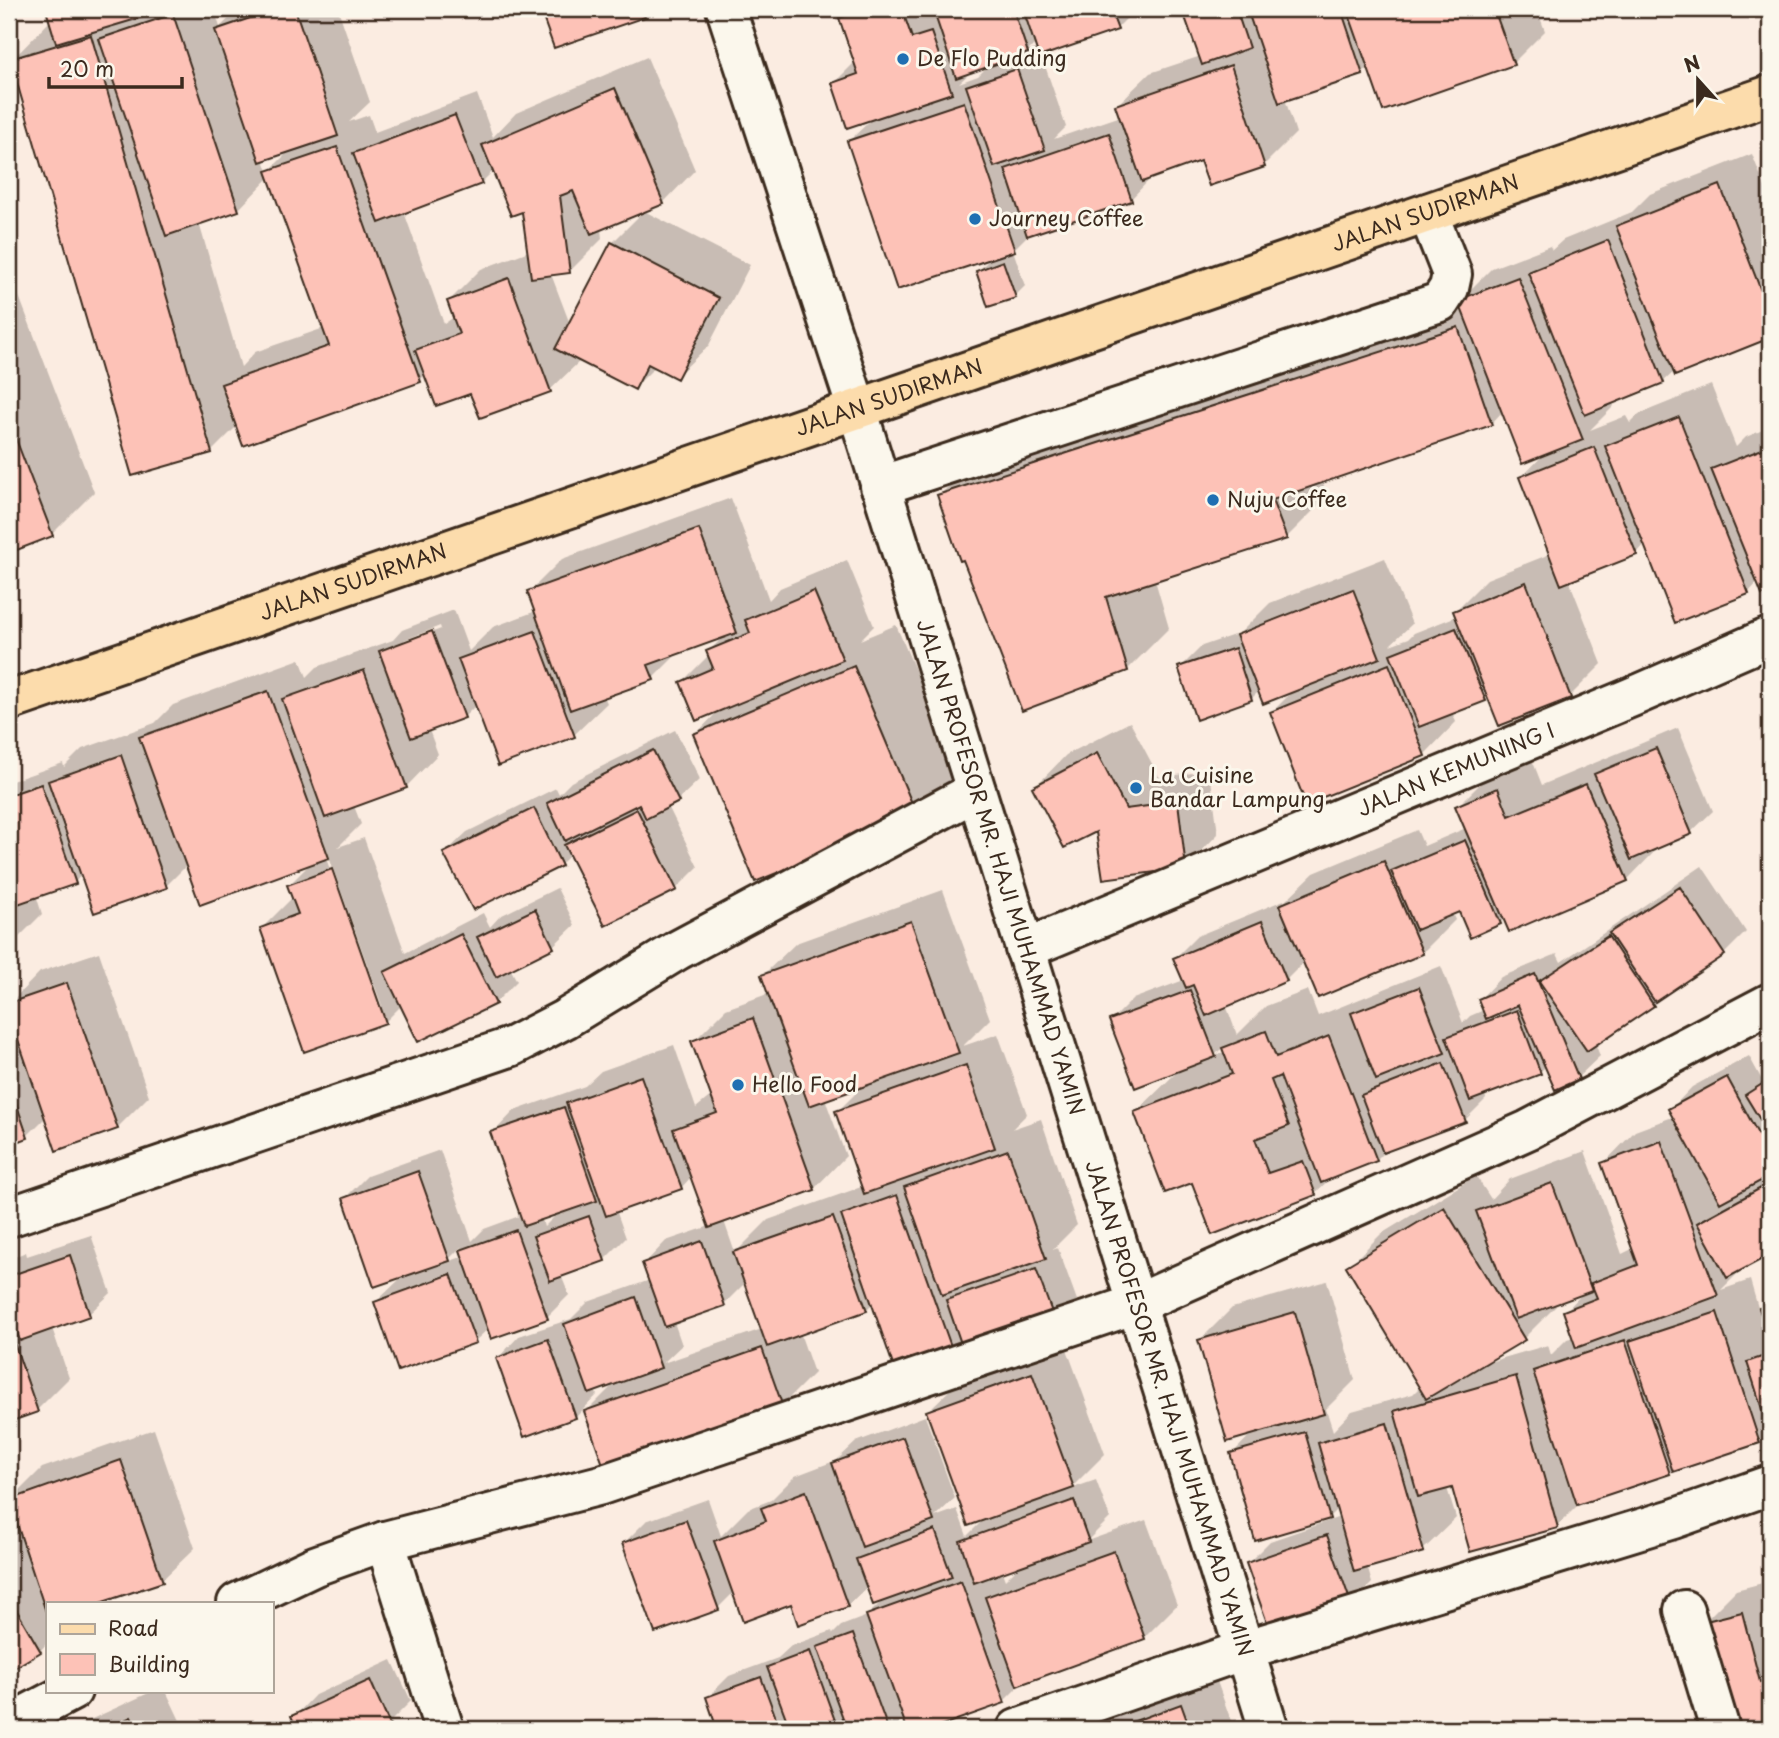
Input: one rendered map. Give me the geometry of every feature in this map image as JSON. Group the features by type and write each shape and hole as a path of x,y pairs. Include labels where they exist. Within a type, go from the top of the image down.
{"main road":[{"name":"JALAN SUDIRMAN","path":"9,701 1770,95"}],"street":[{"name":"JALAN PROFESOR MR. HAJI MUHAMMAD YAMIN","path":"726,9 857,410 1269,1729"},
{"path":"880,486 1440,302 1449,288 1452,274 1428,213"},
{"name":"JALAN KEMUNING I","path":"1025,949 1606,708 1770,637"},
{"path":"9,1217 513,1045 565,1019 678,950 976,792"},
{"path":"239,1602 315,1566 385,1541 601,1485 1136,1304 1528,1130 1770,1003"},
{"path":"1017,1729 1244,1650 1673,1519 1770,1485"},
{"path":"385,1541 444,1729"},
{"path":"1685,1610 1720,1729"},
{"path":"9,1724 70,1692"}],"building":[{"path":"170,9 56,43 46,10"},
{"path":"277,9 295,9 338,136 260,162 215,30"},
{"path":"540,9 642,9 645,17 554,48"},
{"path":"867,9 902,9 912,38 931,32 952,93 847,128 832,83 858,74 839,18"},
{"path":"933,9 1013,9 1028,53 956,78"},
{"path":"1023,9 1110,9 1118,30 1039,57"},
{"path":"1208,9 1236,9 1249,48 1202,65 1185,17"},
{"path":"1247,9 1341,9 1363,75 1279,103"},
{"path":"1347,9 1494,9 1514,65 1383,111"},
{"path":"173,14 239,211 166,236 99,39"},
{"path":"91,35 212,453 132,476 10,59"},
{"path":"1231,65 1265,167 1209,186 1200,161 1142,182 1115,105"},
{"path":"1017,69 1045,150 994,167 966,86"},
{"path":"615,88 664,204 591,234 573,191 560,196 570,273 531,278 522,212 511,216 482,145"},
{"path":"964,102 1015,251 897,290 847,141"},
{"path":"455,115 482,184 379,223 353,153"},
{"path":"1109,133 1132,201 1027,236 1005,169"},
{"path":"337,147 421,382 243,446 221,384 329,346 266,171"},
{"path":"1720,185 1770,314 1770,338 1675,376 1616,226"},
{"path":"1608,240 1664,383 1585,415 1528,272"},
{"path":"611,242 719,298 677,379 648,364 635,390 555,349"},
{"path":"1003,261 1016,298 988,307 976,271"},
{"path":"1518,277 1583,440 1522,464 1458,300"},
{"path":"509,278 551,392 480,418 470,394 436,406 415,350 459,334 447,301"},
{"path":"1458,327 1492,425 1272,500 1287,539 1106,597 1128,671 1022,711 963,560 960,561 937,495"},
{"path":"1679,417 1749,594 1675,623 1605,446"},
{"path":"9,421 53,536 9,553"},
{"path":"1770,446 1770,592 1762,595 1711,469"},
{"path":"1594,447 1637,555 1561,585 1519,477"},
{"path":"699,529 737,633 648,665 654,680 570,710 527,591"},
{"path":"1526,582 1571,698 1499,726 1453,611"},
{"path":"1353,589 1380,658 1263,704 1236,635"},
{"path":"814,591 843,660 696,721 680,682 713,668 706,651 750,633 745,620"},
{"path":"1456,628 1486,701 1419,727 1390,654"},
{"path":"432,631 465,718 411,738 379,651"},
{"path":"535,631 575,737 498,766 458,659"},
{"path":"1235,648 1252,700 1196,720 1178,667"},
{"path":"1389,664 1425,756 1306,804 1270,712"},
{"path":"854,666 917,815 755,882 693,734"},
{"path":"364,670 407,788 325,818 282,699"},
{"path":"268,691 329,858 200,905 139,737"},
{"path":"1656,748 1692,834 1631,860 1594,774"},
{"path":"653,750 679,802 646,819 639,804 565,841 547,803"},
{"path":"1097,753 1126,809 1178,802 1186,868 1103,879 1096,832 1064,848 1032,787"},
{"path":"121,755 167,888 94,913 48,781"},
{"path":"41,784 76,884 12,906 9,896 9,795"},
{"path":"1586,784 1628,881 1509,932 1455,806 1498,788 1509,816"},
{"path":"534,808 562,866 473,910 443,853"},
{"path":"637,809 677,890 605,926 564,845"},
{"path":"1465,840 1501,924 1470,938 1459,912 1416,930 1391,871"},
{"path":"1384,861 1423,954 1318,998 1279,905"},
{"path":"332,869 386,1023 304,1052 260,928 298,914 287,885"},
{"path":"1680,887 1725,955 1655,1002 1609,933"},
{"path":"535,909 554,948 496,977 477,937"},
{"path":"911,921 959,1053 809,1106 761,975"},
{"path":"1262,921 1287,981 1206,1016 1193,985 1186,988 1173,958"},
{"path":"461,934 496,1004 418,1042 384,972"},
{"path":"1608,936 1654,1006 1587,1051 1539,981"},
{"path":"1535,974 1579,1079 1555,1090 1518,1005 1486,1019 1478,999"},
{"path":"67,983 118,1129 56,1151 9,1013 9,1003"},
{"path":"1419,987 1445,1053 1376,1080 1351,1013"},
{"path":"1190,990 1216,1057 1135,1088 1109,1020"},
{"path":"1517,1010 1541,1074 1470,1101 1446,1037"},
{"path":"753,1018 815,1190 709,1228 673,1129 717,1113 691,1041"},
{"path":"1266,1031 1276,1057 1329,1036 1377,1161 1321,1183 1280,1076 1271,1080 1289,1126 1255,1139 1268,1173 1303,1161 1316,1195 1212,1235 1192,1183 1165,1193 1134,1112 1232,1074 1222,1048"},
{"path":"1443,1063 1466,1122 1383,1153 1361,1095"},
{"path":"966,1065 995,1148 864,1194 835,1111"},
{"path":"641,1076 682,1189 606,1216 566,1103"},
{"path":"1727,1077 1770,1156 1770,1176 1720,1203 1668,1109"},
{"path":"1770,1079 1770,1136 1745,1095"},
{"path":"9,1082 28,1138 9,1145"},
{"path":"564,1107 597,1201 524,1226 490,1132"},
{"path":"1661,1141 1718,1296 1576,1348 1563,1311 1597,1298 1591,1283 1638,1265 1601,1163"},
{"path":"1008,1150 1046,1259 942,1295 904,1187"},
{"path":"418,1171 450,1261 374,1287 343,1198"},
{"path":"1552,1183 1592,1291 1516,1319 1476,1211"},
{"path":"1770,1183 1770,1255 1727,1278 1697,1223"},
{"path":"897,1195 953,1352 895,1371 841,1215"},
{"path":"1444,1207 1525,1340 1426,1399 1346,1266"},
{"path":"589,1216 605,1261 550,1281 533,1236"},
{"path":"833,1217 867,1311 767,1347 733,1252"},
{"path":"516,1230 548,1319 491,1339 460,1250"},
{"path":"702,1241 725,1306 665,1327 642,1263"},
{"path":"70,1255 90,1316 20,1341 9,1309 9,1276"},
{"path":"1036,1269 1057,1326 966,1358 946,1300"},
{"path":"451,1274 476,1343 398,1371 374,1302"},
{"path":"636,1297 661,1368 589,1394 564,1324"},
{"path":"1770,1304 1770,1342 1759,1308"},
{"path":"1295,1312 1324,1414 1227,1442 1198,1340"},
{"path":"1717,1312 1760,1443 1673,1472 1629,1341"},
{"path":"9,1328 38,1412 9,1422"},
{"path":"548,1339 576,1418 524,1437 496,1358"},
{"path":"1625,1340 1670,1474 1577,1505 1533,1371"},
{"path":"762,1348 783,1407 605,1470 584,1411"},
{"path":"1770,1354 1770,1434 1747,1362"},
{"path":"1032,1373 1074,1488 968,1526 926,1411"},
{"path":"1516,1376 1558,1528 1470,1552 1452,1488 1418,1497 1394,1411"},
{"path":"1387,1423 1424,1552 1354,1572 1318,1443"},
{"path":"1305,1432 1330,1519 1255,1541 1230,1453"},
{"path":"903,1437 934,1521 862,1547 832,1463"},
{"path":"121,1460 163,1582 103,1602 46,1602 46,1612 9,1500"},
{"path":"806,1491 848,1607 798,1625 791,1604 743,1622 714,1541 766,1521 761,1508"},
{"path":"1074,1500 1089,1542 974,1583 960,1541"},
{"path":"686,1520 719,1610 655,1633 622,1543"},
{"path":"935,1530 952,1577 873,1605 856,1559"},
{"path":"1327,1535 1352,1606 1271,1634 1246,1563"},
{"path":"1114,1551 1145,1639 1017,1686 985,1597"},
{"path":"961,1581 1005,1703 931,1729 907,1729 866,1615"},
{"path":"9,1597 41,1652 9,1671"},
{"path":"1742,1612 1760,1682 1770,1679 1770,1729 1728,1729 1702,1622"},
{"path":"853,1634 888,1729 847,1729 817,1647"},
{"path":"810,1651 838,1729 790,1729 767,1667"},
{"path":"761,1677 780,1729 717,1729 706,1697"},
{"path":"370,1680 390,1725 381,1729 297,1729 291,1716"},
{"path":"1181,1704 1190,1729 1113,1729"},
{"path":"131,1717 137,1729 105,1729"}],"place":[{"name":"De Flo Pudding","path":"903,59"},
{"name":"Journey Coffee","path":"975,219"},
{"name":"Nuju Coffee","path":"1213,500"},
{"name":"La Cuisine Bandar Lampung","path":"1136,788"},
{"name":"Hello Food","path":"738,1085"}]}
